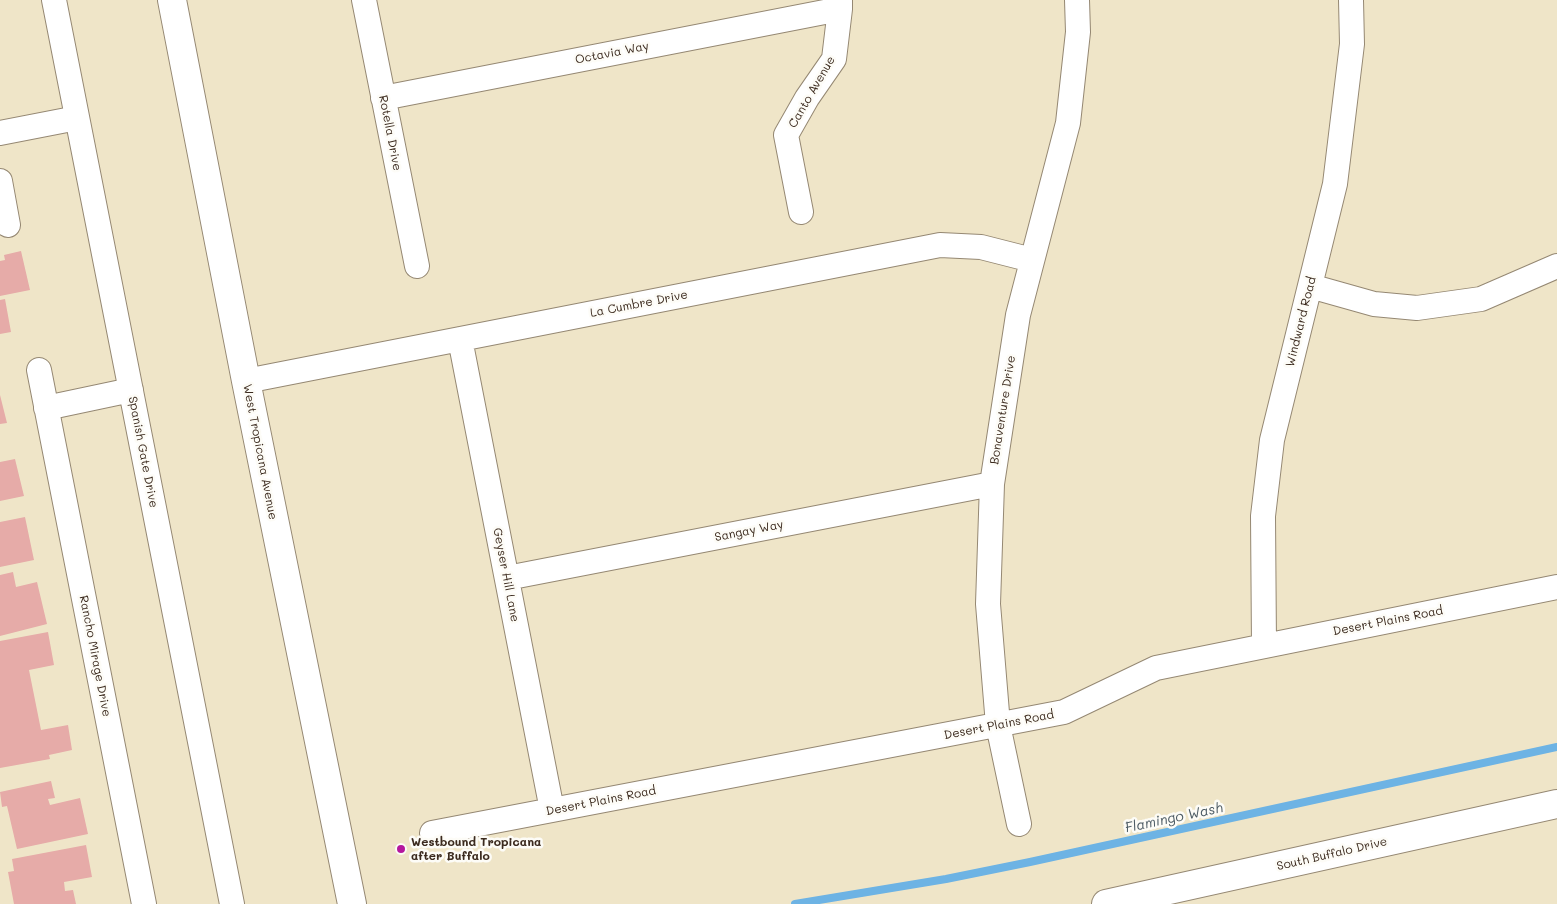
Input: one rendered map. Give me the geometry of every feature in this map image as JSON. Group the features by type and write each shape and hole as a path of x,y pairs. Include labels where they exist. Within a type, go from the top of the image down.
{"main road":[{"name":"West Tropicana Avenue","path":"172,0 246,381 352,904"},
{"name":"South Buffalo Drive","path":"1106,904 1557,804"}],"street":[{"name":"Spanish Gate Drive","path":"54,0 232,904"},
{"name":"Rotella Drive","path":"364,0 417,266"},
{"name":"Bonaventure Drive","path":"1019,824 998,725 988,604 992,484 1018,315 1068,123 1078,32 1077,0"},
{"name":"Windward Road","path":"1264,646 1264,516 1272,440 1335,184 1352,44 1351,0"},
{"name":"Octavia Way","path":"383,98 840,4"},
{"name":"Canto Avenue","path":"801,212 786,135 807,98 834,59 840,4"},
{"path":"0,133 77,118"},
{"path":"0,181 8,226"},
{"name":"La Cumbre Drive","path":"246,381 940,245 981,247 1032,260"},
{"path":"1310,286 1374,304 1417,308 1482,299 1557,266"},
{"name":"Geyser Hill Lane","path":"460,339 552,810"},
{"name":"Rancho Mirage Drive","path":"39,370 144,904"},
{"path":"46,408 131,390"},
{"name":"Sangay Way","path":"507,578 992,484"},
{"name":"Desert Plains Road","path":"432,833 1064,712 1156,668 1557,587"}],"building":[{"path":"21,251 30,290 0,296 0,261 5,260 4,255"},
{"path":"5,299 11,332 0,334 0,300"},
{"path":"0,395 7,423 0,424"},
{"path":"15,459 24,496 0,501 0,462"},
{"path":"25,517 34,560 0,567 0,522"},
{"path":"13,572 16,587 37,582 47,624 0,636 0,575"},
{"path":"48,632 54,665 29,670 41,730 68,725 72,750 49,755 50,759 0,768 0,641"},
{"path":"51,781 55,798 48,799 50,805 80,798 88,834 17,849 7,806 2,807 0,792"},
{"path":"86,845 92,877 64,882 65,891 73,890 76,904 14,904 8,872 14,871 12,859"}],"waterway":[{"name":"Flamingo Wash","path":"795,904 946,879 1030,862 1557,747"}],"place":[{"name":"Westbound Tropicana after Buffalo","path":"401,849"}]}
